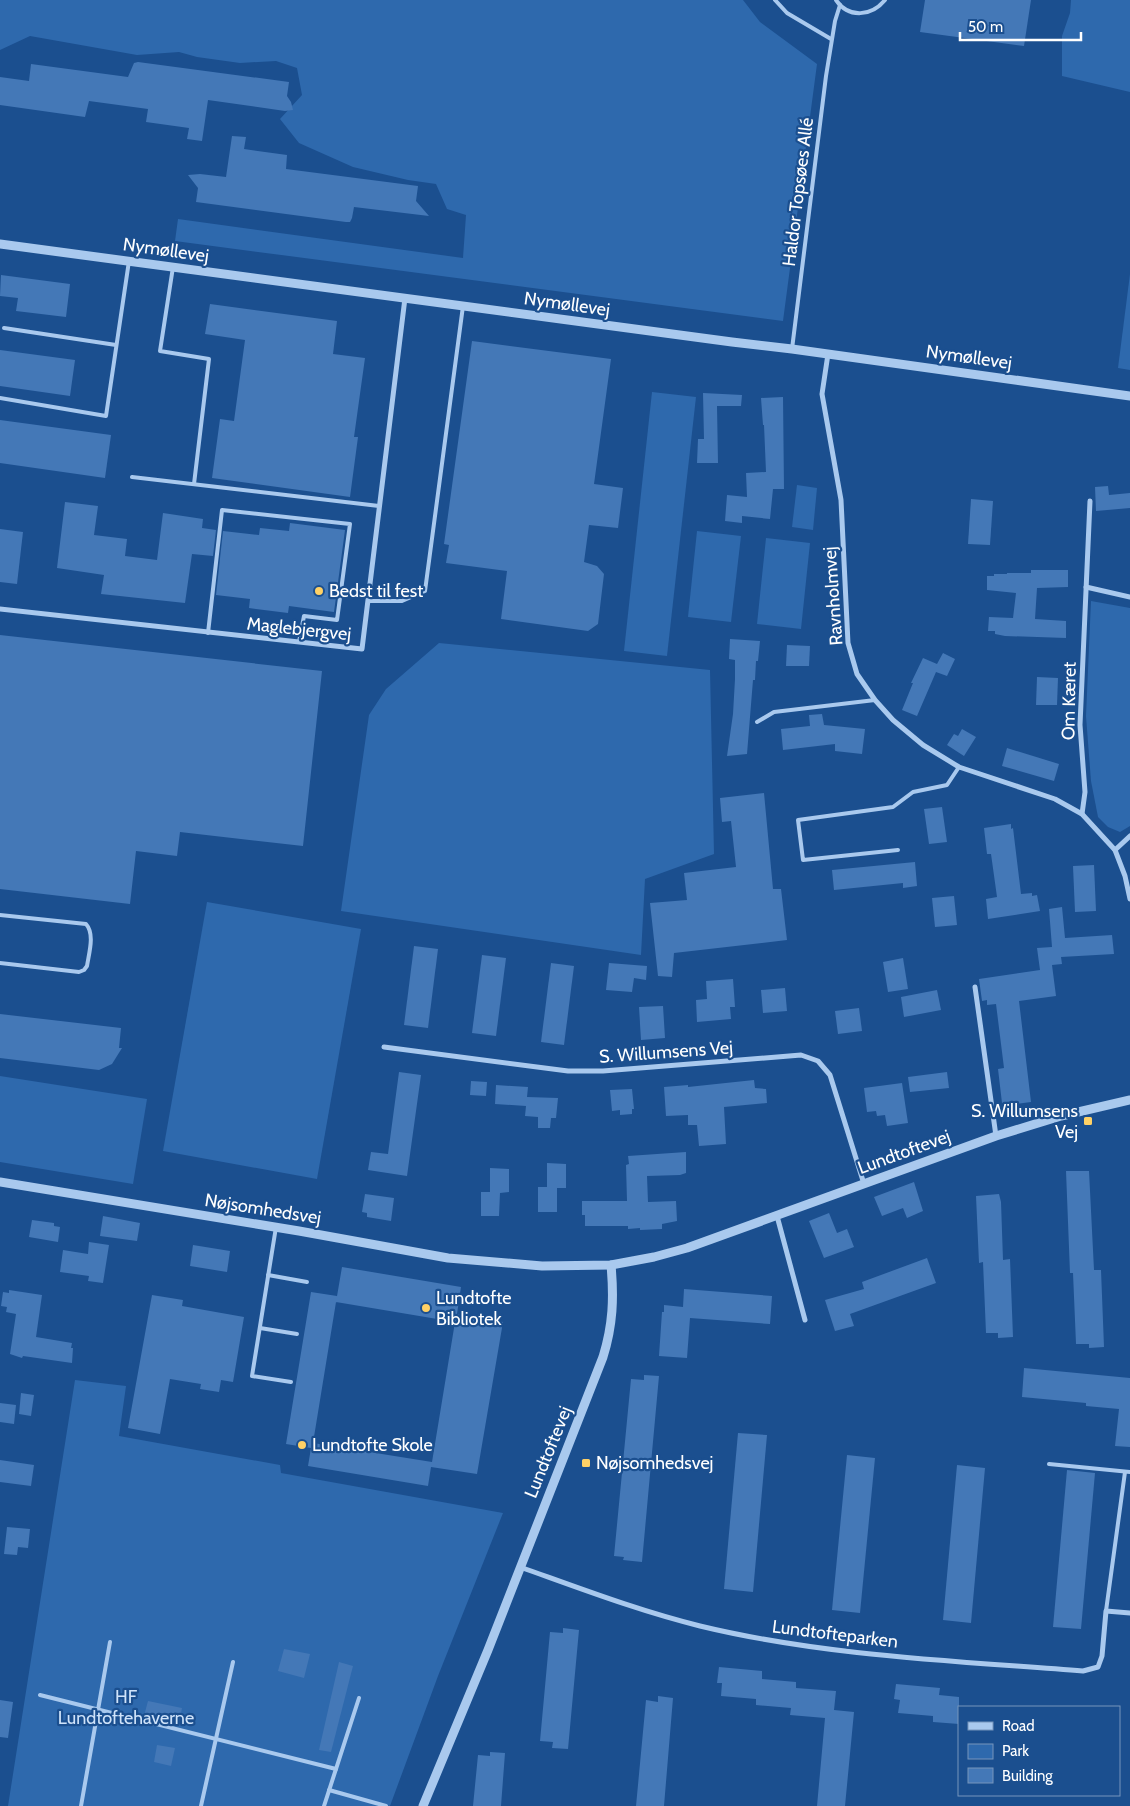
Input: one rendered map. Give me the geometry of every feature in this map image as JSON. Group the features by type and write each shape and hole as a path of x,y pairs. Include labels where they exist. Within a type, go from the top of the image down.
{"street":[{"name":"Nymøllevej","path":"0,244 792,349 1130,396"},
{"name":"Maglebjergvej","path":"0,609 362,649 405,298"},
{"name":"Ravnholmvej","path":"828,354 822,394 841,500 848,643 857,674 874,700 893,720 923,745 959,767 1055,799 1082,814 1115,850 1125,876 1130,899"},
{"name":"Om Kæret","path":"1082,814 1085,792 1080,726 1090,501"},
{"path":"1086,587 1130,597"},
{"path":"1115,850 1130,836"},
{"path":"975,987 996,1136"},
{"name":"S. Willumsens Vej","path":"384,1047 568,1071 603,1071 800,1055 818,1061 830,1075 864,1184"},
{"name":"Lundtoftevej","path":"423,1806 488,1650 608,1341 614,1293 611,1265 654,1257 687,1248 996,1136 1061,1116 1130,1100"},
{"name":"Nøjsomhedsvej","path":"0,1182 276,1227 448,1258 542,1266 611,1265"},
{"path":"777,1216 805,1320"},
{"name":"Lundtofteparken","path":"520,1567 643,1610 700,1626 759,1638 872,1654 1083,1672 1098,1667 1102,1656 1106,1611"},
{"path":"1106,1611 1130,1613"}],"lane":[{"path":"775,0 787,13 831,39"},
{"path":"836,0 840,5 853,12 866,13 876,10 885,0"},
{"name":"Haldor Topsøes Allé","path":"792,349 831,39 840,5"},
{"path":"0,398 106,416 129,261"},
{"path":"173,267 160,351 209,359 194,484"},
{"path":"368,601 402,601 425,591 463,306"},
{"path":"4,328 116,346"},
{"path":"132,477 379,506"},
{"path":"208,632 222,510 350,524 337,620 304,616 300,642"},
{"path":"757,722 774,712 874,700"},
{"path":"898,850 803,860 798,820 893,808 913,792 947,785 959,767"},
{"path":"0,915 86,924 90,929 91,935 87,966 79,972 0,963"},
{"path":"276,1227 252,1376 290,1382"},
{"path":"268,1275 307,1282"},
{"path":"260,1328 297,1334"},
{"path":"1049,1464 1130,1472"},
{"name":"Lundtofteparken","path":"1106,1611 1125,1472"},
{"path":"81,1806 110,1642"},
{"path":"201,1806 234,1662"},
{"path":"40,1695 336,1769"},
{"path":"324,1806 359,1698"},
{"path":"329,1790 386,1806"}],"green space":[{"path":"0,0 743,0 760,22 817,64 783,321 175,241 178,219 463,258 466,215 447,209 436,184 408,180 353,167 299,143 280,119 302,95 297,68 276,61 240,63 197,57 179,52 137,55 30,36 0,50"},
{"path":"1071,0 1130,0 1130,92 1062,76 1062,36 1070,13"},
{"path":"1130,274 1130,370 1118,368"},
{"path":"652,392 696,397 667,656 624,651"},
{"path":"797,485 817,488 813,530 792,527"},
{"path":"697,531 741,536 731,622 688,617"},
{"path":"766,538 810,543 801,629 757,624"},
{"path":"1091,601 1130,608 1130,826 1120,832 1108,827 1098,817 1091,781 1086,716"},
{"path":"439,643 710,670 714,854 645,879 641,955 341,911 369,715 386,689"},
{"path":"207,902 361,929 317,1179 163,1151"},
{"path":"0,1076 147,1099 133,1184 0,1162"},
{"name":"HF Lundtoftehaverne","path":"75,1380 126,1386 119,1436 280,1465 281,1473 503,1513 438,1676 390,1806 8,1806"}],"building":[{"path":"925,0 1031,0 1024,46 920,32"},
{"path":"134,63 289,82 287,96 293,110 285,111 208,100 202,141 187,139 189,128 146,122 148,109 89,101 85,117 0,105 0,77 29,81 31,64 128,77"},
{"path":"232,136 246,137 244,149 287,155 286,169 418,186 416,201 429,216 354,207 350,222 346,222 196,202 198,188 188,175 200,174 226,177"},
{"path":"1,275 70,284 66,317 16,311 18,298 0,296"},
{"path":"210,304 337,321 333,354 365,358 354,437 358,437 350,497 212,478 220,419 234,421 245,340 205,334"},
{"path":"472,341 611,359 594,484 623,488 618,528 589,525 584,562 597,566 604,574 598,624 588,631 501,619 507,571 446,563 449,545 444,544"},
{"path":"0,350 75,360 70,396 0,386"},
{"path":"703,393 742,395 741,406 717,406 718,463 697,463 698,439 704,439"},
{"path":"783,397 784,489 773,489 770,519 742,516 742,523 725,521 727,495 747,497 746,473 766,472 761,398"},
{"path":"0,420 111,435 105,478 0,463"},
{"path":"1108,486 1109,495 1130,493 1130,508 1096,511 1095,487"},
{"path":"971,499 993,501 990,545 968,544"},
{"path":"65,502 98,506 94,535 127,539 125,556 157,560 163,513 203,519 202,528 216,530 213,556 192,554 185,603 101,594 104,575 57,568"},
{"path":"290,523 345,530 334,612 289,606 288,613 249,608 250,599 216,595 223,531 259,535 260,528 289,531"},
{"path":"0,529 23,532 17,584 0,582"},
{"path":"1031,570 1068,570 1068,587 1037,588 1035,619 1066,621 1066,638 1005,636 995,634 995,631 988,631 989,617 1013,618 1016,593 987,590 987,576 1007,573 1031,573"},
{"path":"0,635 322,671 303,846 180,832 177,856 136,851 130,904 0,889"},
{"path":"730,639 760,641 755,680 753,680 747,754 727,756 733,714 735,679 735,660 729,659"},
{"path":"787,645 810,646 809,666 786,666"},
{"path":"943,653 955,659 947,676 936,672 917,716 902,710 913,683 911,683 923,658 937,664"},
{"path":"1037,677 1058,678 1057,705 1036,705"},
{"path":"822,714 824,725 865,729 862,754 835,751 835,744 783,750 781,729 810,726 809,715"},
{"path":"962,729 976,737 964,756 947,745 954,734 958,736"},
{"path":"1007,748 1059,764 1054,781 1002,766"},
{"path":"764,793 773,889 781,889 787,940 674,953 672,977 658,976 650,903 687,900 684,873 736,867 731,821 722,822 720,798"},
{"path":"942,807 947,842 929,844 924,809"},
{"path":"1011,824 1021,894 1032,893 1032,896 1037,895 1040,911 988,919 986,899 997,897 991,854 987,854 984,828"},
{"path":"915,862 917,886 903,888 903,883 834,890 832,870"},
{"path":"1094,865 1096,911 1075,912 1073,866"},
{"path":"954,896 957,925 935,927 932,898"},
{"path":"1062,907 1065,938 1112,935 1114,954 1061,957 1062,964 1052,965 1056,996 1019,1001 1031,1102 1008,1105 1008,1102 1002,1103 998,1069 1004,1068 996,1004 987,1005 987,1000 982,1001 979,979 1040,970 1037,948 1052,947 1049,909"},
{"path":"414,946 438,949 428,1028 404,1025"},
{"path":"482,955 506,958 496,1036 472,1033"},
{"path":"903,958 908,989 888,992 883,962"},
{"path":"551,963 574,966 564,1045 541,1042"},
{"path":"609,963 647,966 646,980 634,978 632,992 606,990"},
{"path":"733,979 735,1007 730,1007 731,1019 697,1022 696,1000 707,999 706,981"},
{"path":"785,988 787,1011 763,1013 761,990"},
{"path":"937,990 941,1010 904,1017 901,997"},
{"path":"663,1006 665,1038 641,1040 639,1007"},
{"path":"859,1008 862,1031 838,1034 835,1011"},
{"path":"0,1014 121,1028 119,1048 122,1048 112,1064 99,1070 0,1058"},
{"path":"399,1072 421,1075 407,1176 368,1170 371,1152 388,1154"},
{"path":"947,1072 949,1088 910,1092 908,1077"},
{"path":"754,1080 755,1088 766,1089 767,1103 724,1107 726,1144 699,1146 697,1125 688,1125 688,1115 666,1116 664,1087 688,1085 688,1087"},
{"path":"471,1081 487,1082 486,1096 470,1095"},
{"path":"902,1083 908,1123 887,1126 885,1115 877,1116 876,1111 867,1112 864,1088"},
{"path":"496,1085 528,1087 527,1097 558,1098 556,1118 551,1118 550,1128 538,1128 538,1117 525,1116 526,1106 495,1104"},
{"path":"632,1089 634,1109 632,1109 632,1114 620,1115 620,1110 612,1111 610,1090"},
{"path":"686,1152 686,1173 680,1175 647,1176 648,1202 676,1201 677,1221 662,1224 662,1229 640,1230 640,1228 628,1229 628,1226 585,1226 585,1215 582,1215 582,1201 627,1201 626,1165 629,1164 628,1156"},
{"path":"547,1163 566,1164 566,1188 557,1188 557,1212 538,1212 538,1187 547,1187"},
{"path":"490,1168 509,1169 509,1192 500,1193 499,1216 481,1216 481,1192 490,1192"},
{"path":"1066,1171 1089,1171 1094,1270 1101,1270 1104,1347 1089,1348 1089,1344 1076,1344 1073,1273 1070,1273"},
{"path":"914,1182 923,1211 907,1218 903,1208 882,1216 874,1197"},
{"path":"365,1194 394,1198 391,1221 367,1217 367,1213 362,1212"},
{"path":"999,1194 1001,1202 1003,1260 1010,1259 1013,1337 998,1338 998,1333 986,1333 983,1262 979,1263 976,1196"},
{"path":"829,1213 837,1233 847,1229 854,1247 824,1258 809,1221"},
{"path":"103,1216 140,1223 137,1241 100,1236"},
{"path":"32,1220 54,1223 54,1226 60,1227 58,1242 29,1237"},
{"path":"89,1242 109,1245 103,1283 88,1281 89,1276 60,1272 63,1250 88,1254"},
{"path":"193,1245 230,1251 227,1272 190,1266"},
{"path":"927,1258 936,1283 850,1314 854,1326 835,1331 825,1300 864,1289 862,1282"},
{"path":"342,1267 461,1287 457,1314 503,1322 477,1474 431,1467 428,1486 308,1466 311,1448 286,1444 311,1292 337,1296","holes":["336,1302 455,1322 432,1462 313,1443"]},
{"path":"684,1289 772,1296 770,1324 690,1318 687,1358 659,1356 664,1305 683,1307"},
{"path":"9,1290 42,1295 36,1337 72,1343 72,1363 23,1356 22,1358 10,1354 16,1314 6,1312 7,1307 1,1306 3,1292 9,1293"},
{"path":"152,1295 183,1300 182,1306 244,1317 233,1382 221,1380 219,1392 200,1389 201,1384 170,1379 160,1434 128,1428"},
{"path":"1024,1368 1130,1378 1130,1447 1115,1446 1119,1409 1086,1406 1086,1403 1022,1397"},
{"path":"644,1375 659,1376 642,1562 623,1560 624,1557 614,1556 631,1379 644,1380"},
{"path":"21,1393 34,1395 31,1416 19,1414"},
{"path":"0,1403 16,1405 14,1424 0,1422"},
{"path":"738,1433 767,1435 753,1592 724,1589"},
{"path":"847,1455 875,1458 860,1613 832,1610"},
{"path":"0,1460 34,1465 31,1486 0,1482"},
{"path":"957,1465 985,1468 971,1623 943,1620"},
{"path":"1067,1470 1095,1473 1081,1629 1053,1627"},
{"path":"7,1527 30,1529 28,1548 18,1547 17,1555 4,1554"},
{"path":"563,1628 579,1630 568,1749 552,1748 553,1742 540,1741 550,1632 563,1633"},
{"path":"284,1649 310,1654 304,1678 278,1671"},
{"path":"339,1662 353,1666 331,1752 319,1750"},
{"path":"719,1667 762,1671 762,1679 796,1682 796,1688 836,1691 834,1710 854,1712 845,1806 817,1806 825,1718 790,1715 791,1708 756,1705 756,1699 721,1696 722,1683 717,1683"},
{"path":"896,1684 940,1688 939,1695 959,1697 958,1724 933,1722 933,1716 898,1713 900,1700 894,1699"},
{"path":"658,1696 673,1698 664,1806 636,1806 646,1700 658,1702"},
{"path":"0,1700 13,1702 8,1738 0,1737"},
{"path":"148,1701 182,1708 179,1724 144,1716"},
{"path":"157,1745 175,1748 171,1766 154,1762"},
{"path":"490,1752 505,1753 501,1806 473,1806 478,1755 490,1756"}],"place":[{"name":"Bedst til fest","path":"319,591"},
{"name":"S. Willumsens Vej","path":"1088,1121"},
{"name":"Lundtofte Bibliotek","path":"426,1308"},
{"name":"Lundtofte Skole","path":"302,1445"},
{"name":"Nøjsomhedsvej","path":"586,1463"}]}
